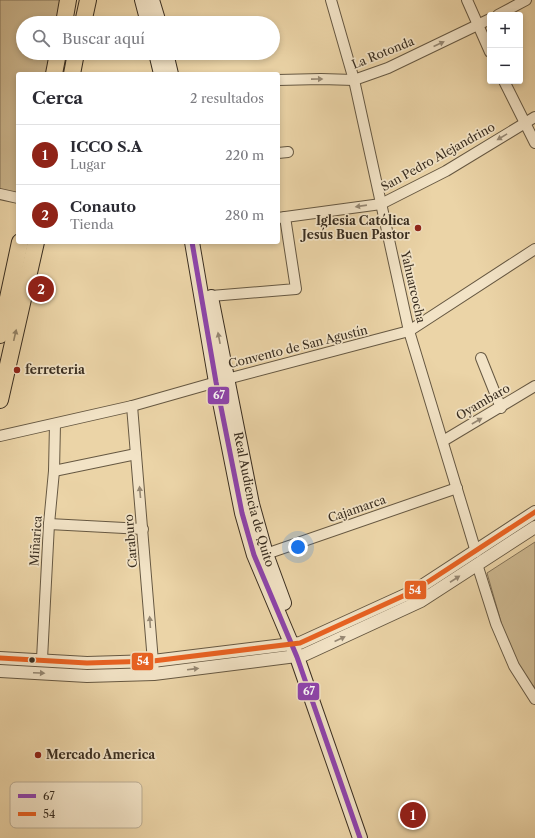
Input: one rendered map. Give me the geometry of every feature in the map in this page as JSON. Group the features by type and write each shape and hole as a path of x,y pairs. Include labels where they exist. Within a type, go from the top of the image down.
{"main road":[{"path":"65,16 68,0"},
{"path":"85,16 88,0"},
{"path":"142,0 146,16"},
{"path":"152,0 157,16"},
{"path":"54,72 57,60"},
{"path":"72,72 75,60"},
{"path":"157,60 160,72"},
{"path":"168,60 171,72"},
{"path":"0,335 20,244"},
{"path":"0,400 36,244"},
{"name":"Real Audiencia de Quito","path":"192,244 221,380 266,554 360,838"},
{"name":"Real Audiencia de Quito","path":"200,244 210,296 221,380 242,513 254,555 298,650 370,838"}],"street":[{"name":"Yahuarcocha","path":"331,0 354,80 410,331 457,488 476,558 496,624 514,666 535,699"},
{"path":"467,0 488,48"},
{"path":"504,12 526,0"},
{"name":"La Rotonda","path":"280,80 354,80 388,68 487,21"},
{"path":"505,84 535,143"},
{"name":"San Pedro Alejandrino","path":"281,217 381,204 446,171 535,117"},
{"path":"0,194 16,198"},
{"path":"210,296 296,289 281,217"},
{"name":"Convento de San Agustín","path":"0,436 132,406 221,380 410,331 535,249"},
{"path":"481,358 501,408"},
{"name":"Oyambaro","path":"443,441 501,408 535,386"},
{"name":"Caraburo","path":"132,406 154,674"},
{"name":"Miñarica","path":"42,659 49,524 54,471 54,424"},
{"path":"54,471 136,454"},
{"name":"Cajamarca","path":"266,554 457,488"},
{"path":"0,671 87,676 154,674 232,664 298,650 421,601 535,512"},
{"path":"49,524 143,529"},
{"path":"476,558 535,527"},
{"path":"0,658 42,659 87,663 153,661 229,652 298,650"},
{"path":"229,652 232,664"}],"shaded area":[{"path":"0,0 61,0 58,16 16,16 16,60 49,60 46,72 16,72 16,200 0,196"},
{"path":"535,542 535,688 511,657 487,573"}],"transit line":[{"name":"67","path":"192,244 216,382 242,513 254,555 297,657 360,838"},
{"name":"54","path":"0,658 87,663 153,661 300,643 414,591 535,512"}],"place":[{"name":"Iglesia Católica Jesús Buen Pastor","path":"418,228"},
{"name":"Conauto","path":"41,289"},
{"name":"ferreteria","path":"17,370"},
{"name":"Mercado America","path":"38,755"},
{"name":"ICCO S.A","path":"413,815"}]}
